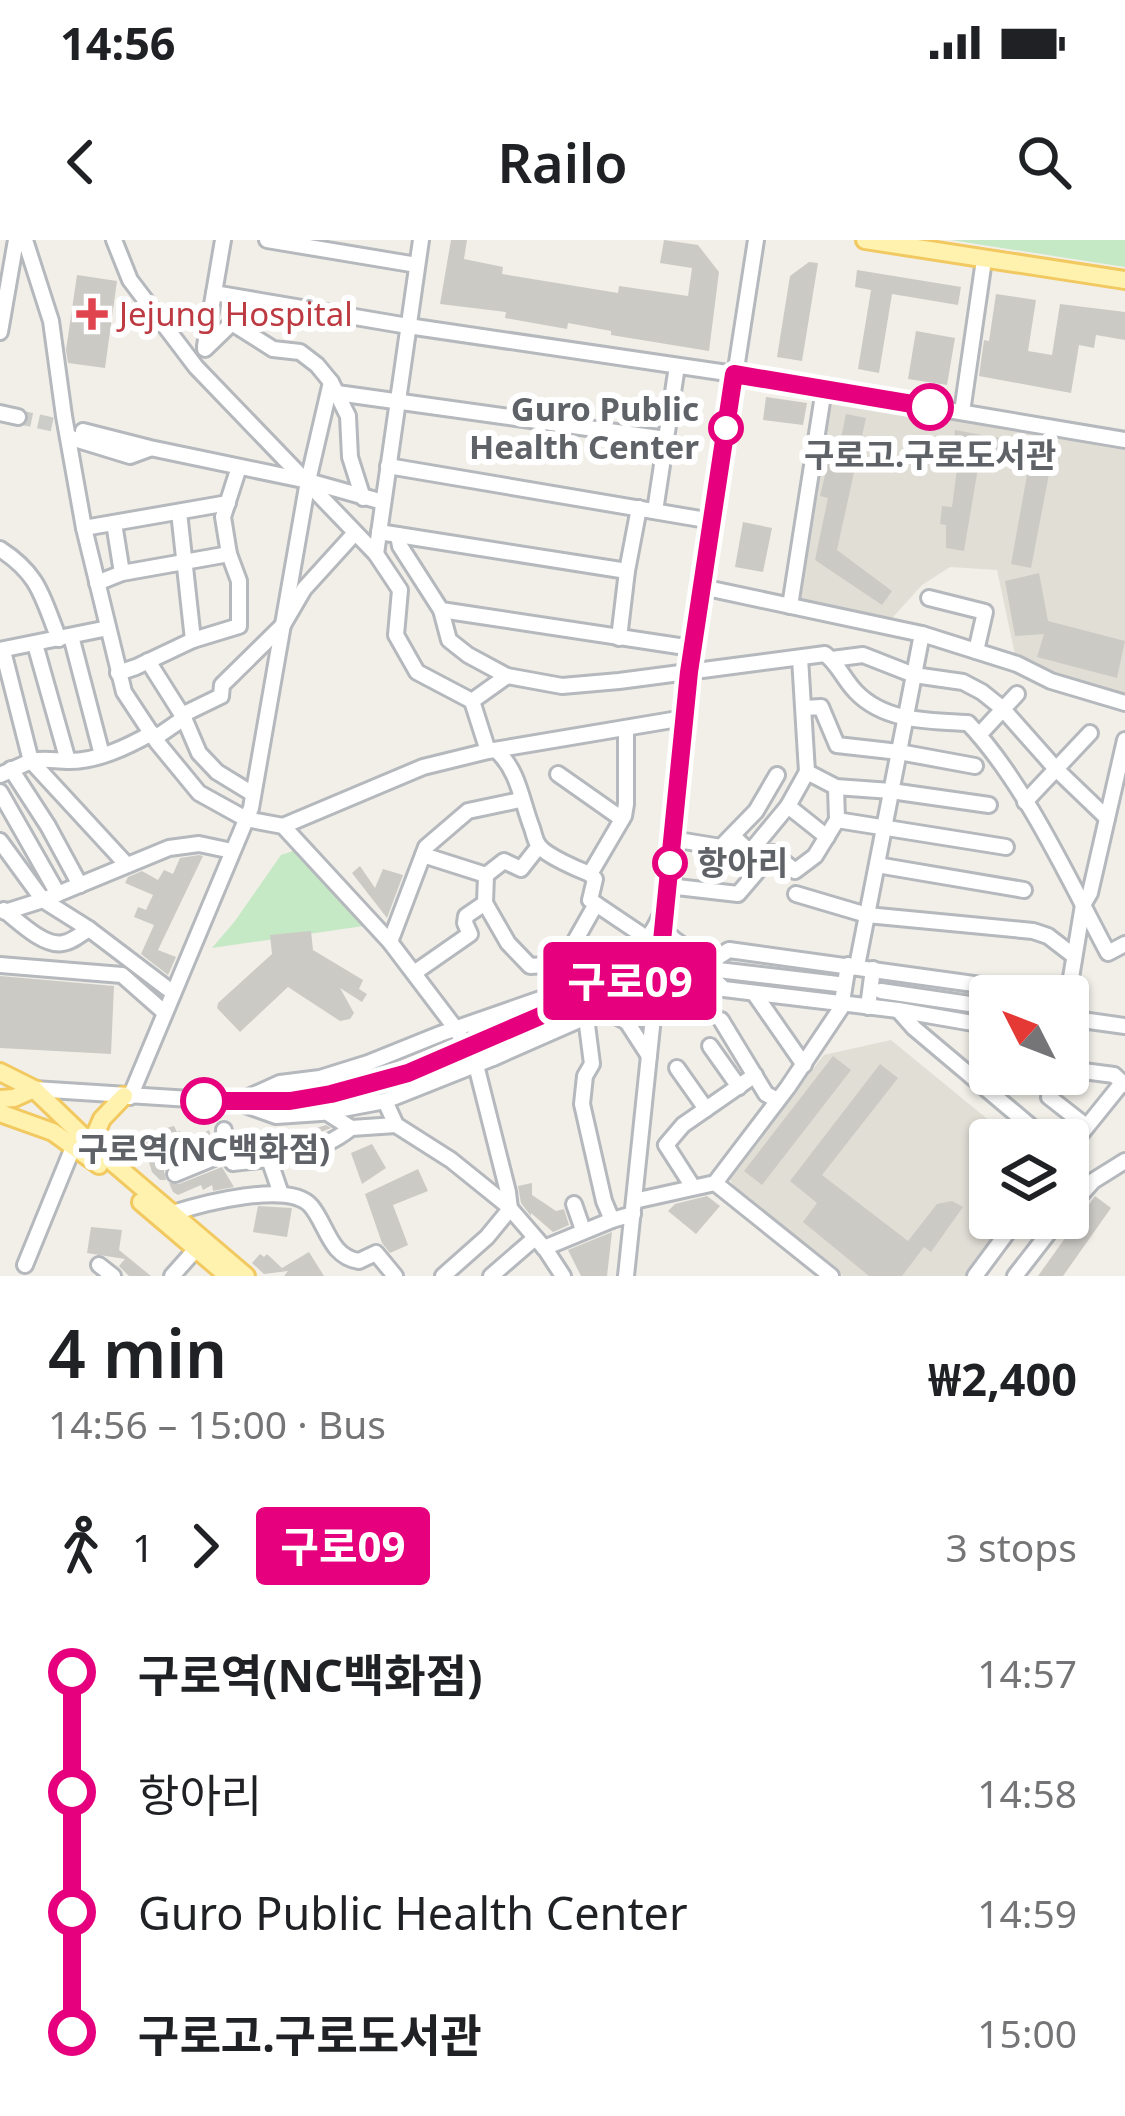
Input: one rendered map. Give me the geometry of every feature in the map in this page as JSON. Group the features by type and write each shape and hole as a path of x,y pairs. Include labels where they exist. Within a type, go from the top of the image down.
{"main road":[{"path":"865,240 1125,280"},
{"path":"0,1072 34,1089 82,1141 228,1276"},
{"path":"0,1084 34,1089"},
{"path":"0,1099 34,1089"},
{"path":"82,1141 127,1096"},
{"path":"0,1113 82,1141 246,1276"}],"street":[{"path":"0,332 16,240"},
{"path":"26,240 51,321 84,528 118,673 124,692 153,736 199,793 246,819 283,826 423,767 684,718"},
{"path":"114,240 130,280 196,367 376,554 400,590 396,635 416,672 472,701 492,751 506,759 521,790 520,800 539,846 590,874 595,879 590,900 648,939"},
{"path":"196,367 205,349 223,240"},
{"path":"267,240 417,266"},
{"path":"376,554 421,240"},
{"path":"626,1276 692,648 756,240"},
{"path":"962,412 984,260"},
{"path":"214,293 1125,440"},
{"path":"205,349 232,323 273,349 300,352 317,365 348,416 350,457 363,498"},
{"path":"619,638 627,572 666,439 677,366"},
{"path":"334,387 666,439"},
{"path":"127,1096 246,819 308,481 334,387"},
{"path":"790,606 824,389"},
{"path":"0,413 18,417"},
{"path":"64,416 136,436 150,448"},
{"path":"83,431 382,502"},
{"path":"68,437 130,456 150,448"},
{"path":"239,466 223,518 239,581 239,626 261,646"},
{"path":"388,466 712,520"},
{"path":"84,528 228,503"},
{"path":"179,512 193,640"},
{"path":"113,523 122,573"},
{"path":"379,532 627,572"},
{"path":"80,884 48,826 6,772 31,761 53,757 68,761 128,747 221,696 222,685 283,625 304,589 354,533"},
{"path":"398,535 400,546 441,610 449,640 507,676 562,686 825,654 859,695 905,719 968,724 1024,802 1108,953 1125,944"},
{"path":"0,549 35,580 65,638 102,755"},
{"path":"97,583 122,573 229,554"},
{"path":"702,587 922,634 1125,703"},
{"path":"928,598 985,612 963,682"},
{"path":"441,610 692,648"},
{"path":"118,673 193,640 239,626"},
{"path":"108,628 1,651 31,761 127,865"},
{"path":"491,1276 539,1243 715,1183 804,1065 843,1004 859,967 922,634"},
{"path":"34,644 68,761"},
{"path":"832,659 863,655 914,675 963,682 982,692 1107,818"},
{"path":"733,836 750,852 788,806 807,772 800,658"},
{"path":"148,661 184,718 199,753 218,772 253,794"},
{"path":"472,701 507,676"},
{"path":"979,735 1017,694"},
{"path":"804,708 821,707 837,745 974,766"},
{"path":"590,874 626,804 626,728"},
{"path":"1024,802 1090,733"},
{"path":"1071,975 1083,904 1090,893 1125,740"},
{"path":"807,772 836,788 989,805"},
{"path":"557,774 622,819"},
{"path":"672,839 721,848 756,811 777,776"},
{"path":"668,886 738,894 773,853 795,871 815,856 837,820 836,788"},
{"path":"2,800 51,897"},
{"path":"390,942 426,847 468,811 520,800"},
{"path":"788,806 826,837"},
{"path":"837,820 1006,847"},
{"path":"283,826 390,942 457,1029 476,1065 510,1209 443,1276"},
{"path":"0,841 51,897 172,992"},
{"path":"3,909 51,897 169,848 199,844 232,851"},
{"path":"486,875 504,861 521,868 539,846"},
{"path":"423,855 486,875"},
{"path":"877,865 1024,890"},
{"path":"486,875 485,903 508,943 530,966 562,964"},
{"path":"796,894 867,915 1033,931 1074,956"},
{"path":"414,973 470,934 466,916 485,903"},
{"path":"566,990 562,964 596,904"},
{"path":"598,985 632,959 665,906"},
{"path":"3,909 57,944 68,943 89,929"},
{"path":"663,929 694,952 716,957"},
{"path":"701,968 728,950 969,983"},
{"path":"0,964 122,975 164,1012"},
{"path":"859,967 868,1007"},
{"path":"701,968 724,989 969,1022"},
{"path":"486,1039 659,971 701,968 838,984"},
{"path":"237,1102 280,1083 320,1078 368,1063 566,990 630,981"},
{"path":"237,1102 276,1116 385,1101 592,1012 630,981"},
{"path":"881,992 969,1004"},
{"path":"754,994 804,1065"},
{"path":"898,1010 969,1074"},
{"path":"592,1012 627,1022 650,1058"},
{"path":"592,1012 592,1064 585,1076 582,1104 612,1220"},
{"path":"482,1020 474,1036 479,1048 493,1058"},
{"path":"721,1020 766,1094 777,1100"},
{"path":"1089,1021 1125,1027"},
{"path":"440,1034 456,1045 462,1060 451,1075"},
{"path":"710,1046 739,1087"},
{"path":"34,1089 290,1101 408,1073 448,1055"},
{"path":"676,1068 706,1109"},
{"path":"1089,1072 1114,1075 1124,1084 1089,1123"},
{"path":"693,1187 666,1145 683,1126 754,1076"},
{"path":"994,1095 1022,1119"},
{"path":"1048,1095 1077,1119"},
{"path":"385,1101 395,1126"},
{"path":"326,1112 351,1128"},
{"path":"224,1130 226,1154 233,1163 316,1149 351,1128 395,1126 451,1160 510,1209 562,1276"},
{"path":"25,1265 82,1141"},
{"path":"175,1174 226,1154"},
{"path":"269,1159 281,1194"},
{"path":"1089,1185 1125,1161"},
{"path":"715,1183 831,1276"},
{"path":"173,1214 220,1201 281,1194 309,1204 344,1256 359,1261 376,1253 394,1276"},
{"path":"574,1204 583,1230"},
{"path":"974,1276 1002,1239"},
{"path":"1015,1276 1044,1239"},
{"path":"172,1276 196,1249"},
{"path":"99,1264 113,1276"}],"shaded area":[{"path":"824,389 1125,440 1125,703 1017,664 997,570 950,567 922,585 885,626 790,606"},
{"path":"891,1040 987,1119 969,1119 969,1239 996,1239 968,1276 843,1276 736,1190 730,1173 824,1055"}],"green space":[{"path":"951,240 1125,240 1125,267"},
{"path":"299,849 370,925 212,948 281,855"}],"building":[{"path":"451,240 467,240 464,259 503,267 502,274 618,293 619,286 688,296 692,268 660,263 664,240 698,245 719,272 709,351 440,304"},
{"path":"809,262 818,263 802,361 777,357 790,276"},
{"path":"857,270 961,287 958,305 892,294 879,373 858,369 871,290 855,287"},
{"path":"77,275 117,281 105,368 68,363"},
{"path":"996,294 1036,300 1028,351 1052,355 1060,304 1125,312 1125,340 1096,335 1094,348 1079,345 1071,393 979,376"},
{"path":"916,331 955,338 947,385 908,379"},
{"path":"766,397 807,403 803,425 763,420"},
{"path":"846,414 866,418 837,550 892,591 882,605 815,560 828,498 820,496 831,450 838,452"},
{"path":"955,430 1054,448 1031,568 1011,564 1029,464 980,456 964,551 946,548 946,525 940,524 942,506 952,507 959,453 952,452"},
{"path":"743,522 772,528 763,572 735,567"},
{"path":"1039,573 1048,621 1125,641 1117,678 1037,657 1044,634 1015,636 1005,581"},
{"path":"203,856 158,950 176,957 168,975 141,954 154,925 134,917 138,907 146,910 153,895 125,883 142,871 158,880 164,870 173,874 180,858"},
{"path":"360,866 375,888 383,869 403,875 387,918 352,873"},
{"path":"311,931 313,950 363,980 359,989 367,994 362,1002 340,988 354,1013 340,1021 288,987 240,1032 217,1008 218,1003 272,954 270,935"},
{"path":"0,976 114,986 111,1054 0,1048"},
{"path":"833,1056 851,1070 762,1185 744,1171"},
{"path":"880,1064 898,1078 822,1175 908,1241 937,1204 952,1201 963,1207 931,1252 924,1247 902,1276 869,1276 803,1222 817,1203 790,1181"},
{"path":"326,1125 331,1128 292,1143 237,1149 236,1135 245,1132 270,1132 270,1138 282,1139"},
{"path":"174,1126 184,1146 209,1130 214,1146 170,1164 164,1171 166,1180 152,1172 140,1148 128,1159 114,1147 137,1144 134,1137"},
{"path":"372,1144 386,1168 362,1184 351,1153"},
{"path":"222,1167 234,1187 213,1191 212,1185 203,1190 201,1185 178,1195 169,1183 179,1184"},
{"path":"418,1169 428,1191 393,1205 408,1245 390,1253 365,1194"},
{"path":"532,1183 532,1195 556,1211 564,1209 569,1225 553,1232 531,1216 521,1203 518,1186"},
{"path":"707,1196 720,1206 696,1234 668,1211 675,1204"},
{"path":"1095,1196 1111,1208 1063,1276 1038,1276 1064,1239 1089,1239 1089,1204"},
{"path":"258,1206 292,1208 287,1237 253,1232"},
{"path":"91,1227 122,1230 119,1250 151,1276 129,1276 119,1266 125,1259 87,1253"},
{"path":"612,1232 607,1276 581,1276 568,1250"},
{"path":"309,1252 324,1276 284,1276 288,1271 264,1274 252,1263 260,1254 267,1254 282,1268"}],"tunnel":[{"path":"18,417 83,431"}],"bus line":[{"name":"구로09","path":"204,1101 290,1101 408,1073 568,1004 659,971 689,672 734,374 930,407"}],"place":[{"name":"Jejung Hospital","path":"92,314"},
{"name":"구로고.구로도서관","path":"930,407"},
{"name":"Guro Public Health Center","path":"726,428"},
{"name":"항아리","path":"670,863"},
{"name":"구로역(NC백화점)","path":"204,1101"}]}
